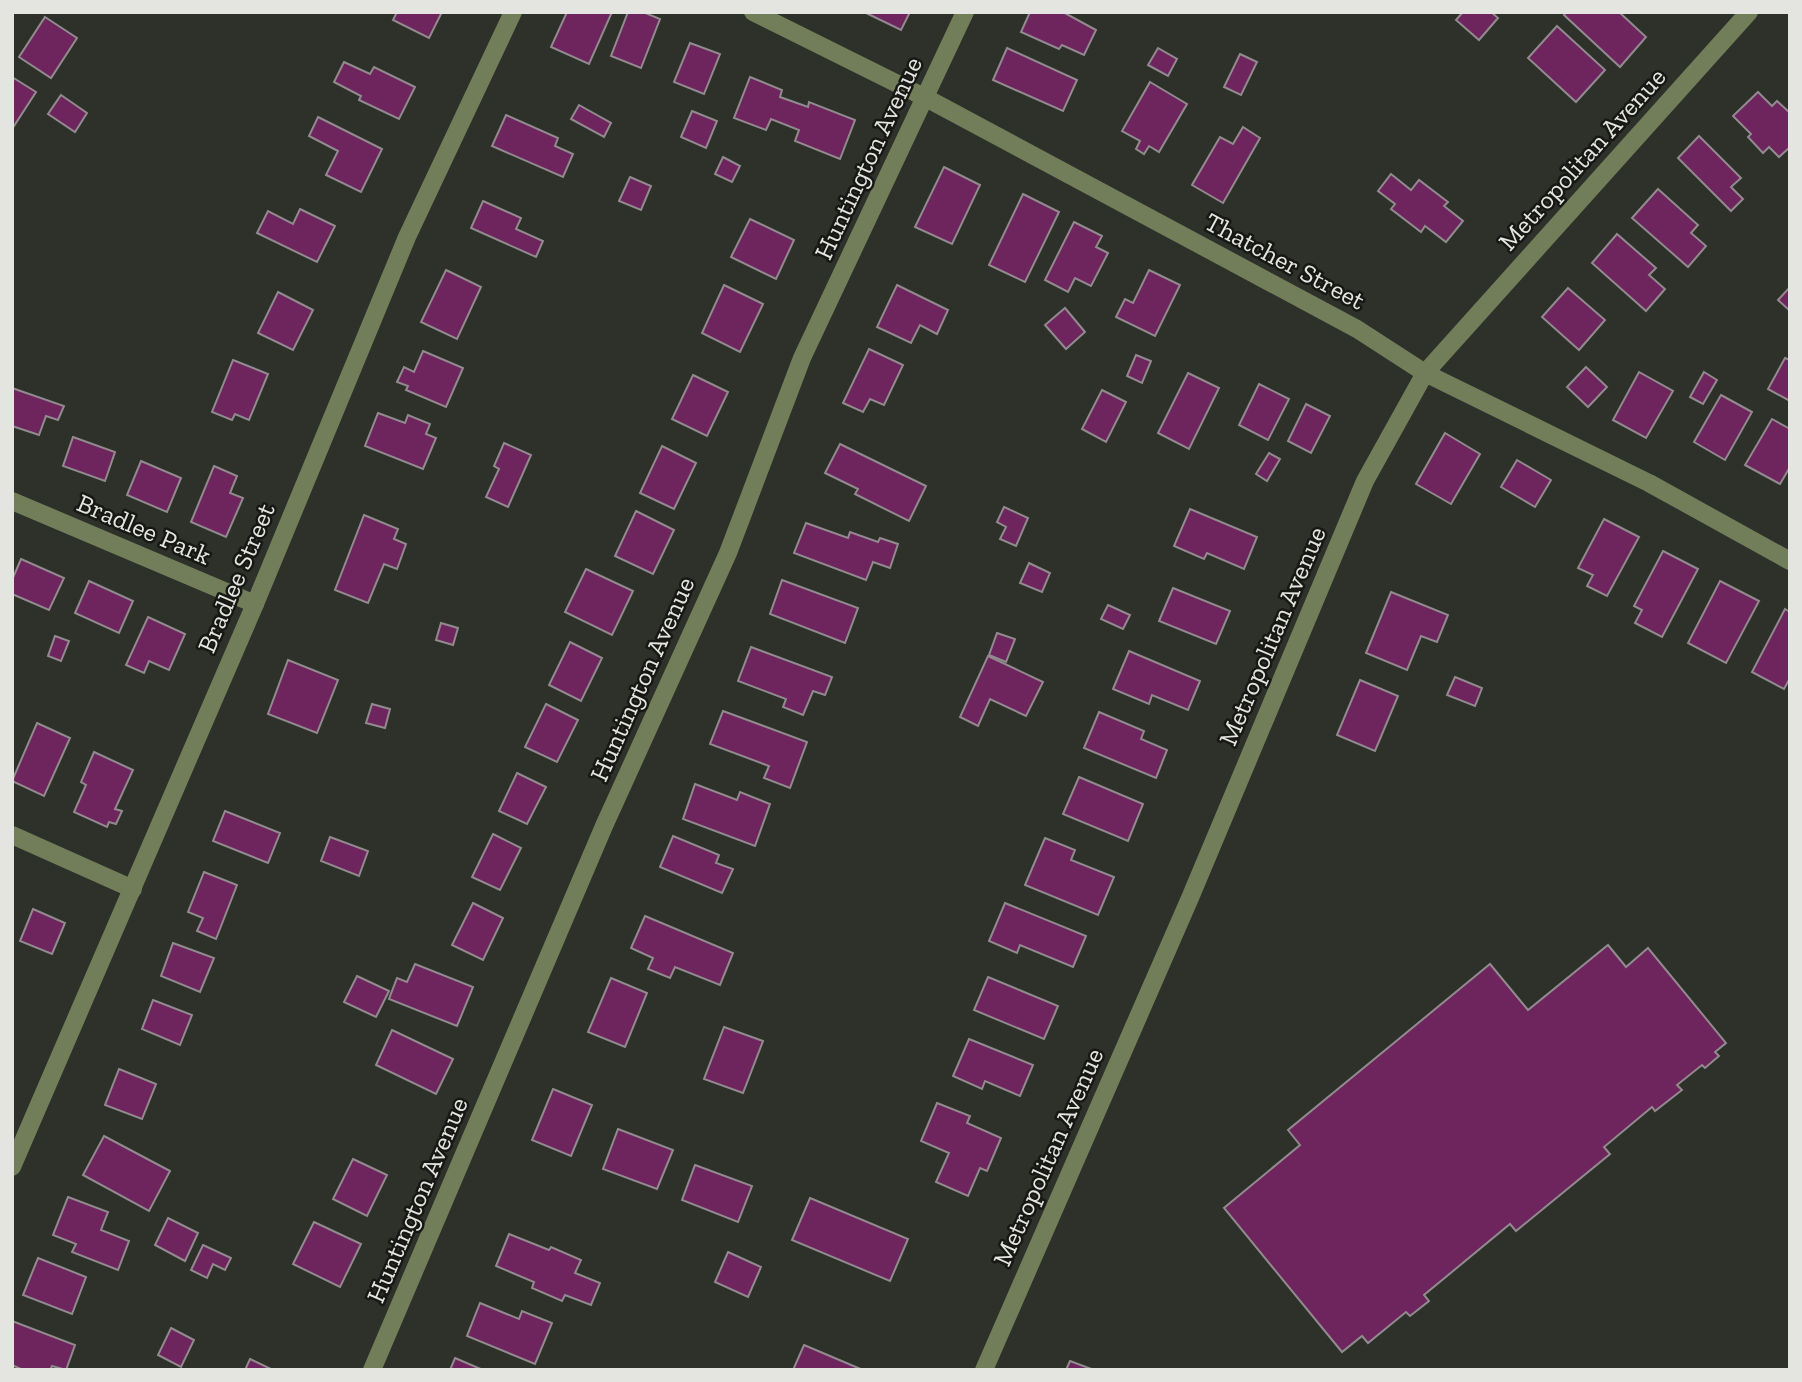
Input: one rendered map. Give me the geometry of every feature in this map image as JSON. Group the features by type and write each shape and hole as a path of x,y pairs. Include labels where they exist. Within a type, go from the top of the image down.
{"street":[{"name":"Bradlee Street","path":"12,1167 255,604 407,237 513,12"},
{"name":"Thatcher Street","path":"753,12 926,99 1357,329 1425,373 1649,483 1790,561"},
{"name":"Huntington Avenue","path":"372,1370 604,826 727,552 802,358 965,12"},
{"name":"Metropolitan Avenue","path":"984,1370 1191,898 1365,481 1425,373 1749,12"},
{"name":"Bradlee Park","path":"12,501 255,604"},
{"path":"12,835 133,889"}],"building":[{"path":"397,12 442,12 429,38 393,20"},
{"path":"567,12 612,12 589,64 551,47"},
{"path":"628,12 643,12 660,19 641,68 611,56"},
{"path":"864,12 910,12 901,30"},
{"path":"1030,12 1063,12 1096,30 1084,55 1062,45 1059,49 1021,32"},
{"path":"1463,12 1491,12 1498,18 1479,40 1456,20"},
{"path":"1566,12 1619,12 1646,37 1620,67 1564,15"},
{"path":"45,17 77,38 51,78 19,57"},
{"path":"1557,26 1605,70 1576,102 1528,58"},
{"path":"690,43 720,54 704,94 674,82"},
{"path":"1007,48 1077,80 1063,111 993,80"},
{"path":"1158,48 1177,59 1168,76 1148,65"},
{"path":"1240,54 1257,62 1241,95 1224,87"},
{"path":"344,62 370,74 374,67 415,87 399,119 359,100 361,96 334,82"},
{"path":"12,77 36,92 12,129"},
{"path":"750,77 782,90 780,97 808,107 809,102 855,120 840,159 795,141 799,130 771,119 766,130 734,118"},
{"path":"1150,82 1187,104 1159,152 1149,146 1144,154 1136,149 1140,141 1122,131"},
{"path":"1758,92 1772,106 1777,101 1790,113 1790,147 1779,157 1769,147 1763,153 1748,137 1751,134 1733,116"},
{"path":"61,95 87,113 75,132 48,114"},
{"path":"579,105 611,123 604,137 571,119"},
{"path":"692,111 717,121 706,148 681,137"},
{"path":"506,115 558,138 555,146 573,154 563,177 492,146"},
{"path":"318,117 382,149 361,192 326,175 338,151 309,136"},
{"path":"1243,127 1260,138 1223,203 1192,185 1220,137 1233,144"},
{"path":"1699,136 1741,178 1731,187 1743,199 1731,211 1678,158"},
{"path":"723,157 740,166 732,182 715,174"},
{"path":"944,167 980,185 952,244 915,227"},
{"path":"1391,174 1411,190 1419,180 1448,202 1444,206 1463,221 1446,242 1425,226 1421,232 1391,209 1395,204 1378,191"},
{"path":"630,177 651,186 641,210 619,201"},
{"path":"1658,189 1698,225 1691,233 1706,246 1688,267 1632,218"},
{"path":"1023,194 1059,212 1025,282 989,265"},
{"path":"483,201 521,218 516,229 543,241 536,257 471,228"},
{"path":"300,209 335,226 317,262 257,233 268,211 293,224"},
{"path":"750,219 794,240 776,279 731,257"},
{"path":"1074,222 1102,236 1096,247 1108,253 1091,286 1075,278 1068,292 1045,280"},
{"path":"1617,234 1656,268 1649,275 1665,289 1646,311 1592,263"},
{"path":"446,270 481,287 457,339 421,322"},
{"path":"1149,270 1180,285 1155,336 1116,317 1125,299 1133,303"},
{"path":"724,285 763,304 740,352 702,333"},
{"path":"897,285 948,310 937,334 920,325 911,343 877,327"},
{"path":"1790,287 1790,311 1778,300"},
{"path":"1568,288 1605,320 1579,350 1542,317"},
{"path":"278,292 313,310 293,350 258,333"},
{"path":"1065,308 1085,332 1066,349 1045,325"},
{"path":"869,349 903,365 884,405 870,399 863,412 843,403"},
{"path":"423,351 463,368 446,407 406,390 408,386 397,382 404,367 414,372"},
{"path":"1136,355 1151,361 1142,383 1127,376"},
{"path":"1785,358 1790,360 1790,401 1768,389"},
{"path":"233,360 268,374 249,420 235,414 232,420 212,412"},
{"path":"1586,367 1607,387 1588,407 1567,387"},
{"path":"1639,372 1673,391 1646,438 1613,420"},
{"path":"1704,372 1717,380 1703,404 1690,397"},
{"path":"1188,373 1219,388 1189,449 1158,433"},
{"path":"693,375 728,392 707,436 672,419"},
{"path":"1259,384 1289,399 1268,440 1239,425"},
{"path":"12,388 64,406 58,420 46,416 39,435 12,426"},
{"path":"1102,390 1126,402 1106,442 1082,429"},
{"path":"1721,395 1752,412 1725,460 1694,442"},
{"path":"1306,404 1330,416 1311,453 1288,441"},
{"path":"378,413 405,423 408,415 430,424 426,434 436,438 423,469 365,446"},
{"path":"1772,419 1790,429 1790,467 1780,484 1745,465"},
{"path":"1445,433 1480,454 1451,504 1416,484"},
{"path":"73,437 115,452 105,481 63,466"},
{"path":"504,443 531,455 508,507 486,497 499,469 494,466"},
{"path":"840,444 926,486 909,521 855,494 858,489 825,473"},
{"path":"662,446 696,463 674,509 640,493"},
{"path":"1269,453 1280,459 1267,481 1256,474"},
{"path":"1517,460 1551,480 1535,507 1501,487"},
{"path":"141,461 181,478 167,512 127,495"},
{"path":"214,466 237,476 230,493 243,498 226,537 191,522"},
{"path":"1004,507 1028,518 1016,546 1000,539 1006,527 997,522"},
{"path":"1190,509 1257,537 1244,569 1207,553 1204,559 1174,546"},
{"path":"636,511 674,530 653,574 615,556"},
{"path":"364,515 398,529 394,539 406,544 397,569 384,564 368,603 335,590"},
{"path":"1604,519 1639,537 1607,596 1587,586 1593,575 1578,568"},
{"path":"806,523 848,538 850,532 878,542 880,538 898,544 890,568 873,562 866,580 794,553"},
{"path":"1663,551 1698,569 1662,637 1635,623 1642,610 1634,606"},
{"path":"21,559 64,578 49,610 12,594 12,580"},
{"path":"1029,563 1050,573 1042,592 1020,583"},
{"path":"586,569 633,591 612,635 565,612"},
{"path":"782,580 858,608 845,643 770,614"},
{"path":"89,581 133,601 119,633 75,613"},
{"path":"1720,581 1759,601 1726,663 1688,643"},
{"path":"1173,588 1230,611 1216,644 1159,621"},
{"path":"1391,592 1448,615 1437,642 1421,636 1407,670 1366,653"},
{"path":"1108,605 1130,615 1123,629 1101,619"},
{"path":"1785,609 1790,612 1790,678 1784,689 1752,672"},
{"path":"148,617 185,634 169,670 149,661 144,673 126,665"},
{"path":"441,623 458,628 453,645 436,640"},
{"path":"997,633 1015,639 1006,662 989,655"},
{"path":"55,636 69,641 61,661 48,656"},
{"path":"570,642 602,658 581,701 549,685"},
{"path":"751,647 832,677 825,695 813,691 803,715 783,707 786,699 738,681"},
{"path":"1129,651 1200,681 1188,710 1152,695 1149,704 1113,689"},
{"path":"988,656 1043,682 1026,716 990,699 978,726 960,717"},
{"path":"288,660 338,680 317,733 268,714"},
{"path":"1455,677 1482,688 1475,706 1447,695"},
{"path":"1360,680 1398,696 1375,751 1337,735"},
{"path":"372,704 390,709 385,728 366,723"},
{"path":"546,704 578,720 557,762 525,747"},
{"path":"723,711 807,742 790,788 764,778 769,766 710,744"},
{"path":"1099,712 1144,731 1141,739 1167,750 1156,778 1084,748"},
{"path":"37,723 70,738 44,796 12,781"},
{"path":"94,752 133,770 115,809 122,811 116,824 109,822 107,827 74,812 86,785 81,782"},
{"path":"517,773 546,787 527,824 499,811"},
{"path":"1079,777 1143,804 1128,841 1063,814"},
{"path":"695,784 737,800 740,792 770,804 755,846 683,819"},
{"path":"225,811 280,833 268,863 213,841"},
{"path":"493,834 521,848 500,890 472,877"},
{"path":"673,836 719,855 716,863 733,869 722,893 660,867"},
{"path":"330,837 368,851 359,876 321,861"},
{"path":"1045,838 1075,850 1071,860 1114,877 1098,915 1025,885"},
{"path":"204,872 237,885 216,939 197,931 203,918 188,912"},
{"path":"473,903 503,918 483,960 452,945"},
{"path":"1005,903 1086,936 1073,967 1020,945 1017,953 989,941"},
{"path":"33,909 65,923 52,954 20,941"},
{"path":"645,916 733,953 720,985 675,967 670,978 648,969 653,958 631,948"},
{"path":"173,943 214,958 200,992 161,976"},
{"path":"1608,945 1626,967 1648,948 1726,1043 1715,1052 1719,1056 1705,1068 1702,1065 1677,1085 1682,1090 1655,1111 1652,1107 1604,1147 1610,1154 1516,1231 1510,1224 1424,1295 1429,1301 1410,1316 1406,1312 1368,1343 1362,1336 1342,1352 1224,1208 1300,1145 1288,1130 1490,964 1528,1010"},
{"path":"415,964 473,987 457,1026 389,999 397,978 407,982"},
{"path":"357,976 389,991 376,1017 344,1002"},
{"path":"988,977 1058,1006 1044,1039 974,1010"},
{"path":"611,978 647,993 625,1047 588,1032"},
{"path":"153,1000 192,1015 180,1045 142,1029"},
{"path":"724,1027 763,1041 743,1093 704,1079"},
{"path":"392,1030 453,1059 436,1094 376,1065"},
{"path":"969,1039 1033,1065 1020,1096 985,1081 982,1089 953,1076"},
{"path":"119,1069 156,1084 142,1119 105,1105"},
{"path":"553,1089 592,1105 571,1156 532,1140"},
{"path":"937,1103 970,1116 967,1123 1001,1138 987,1171 980,1168 968,1196 936,1182 949,1153 921,1141"},
{"path":"618,1129 673,1150 657,1189 603,1169"},
{"path":"104,1136 170,1171 149,1211 83,1175"},
{"path":"353,1159 387,1175 367,1216 333,1199"},
{"path":"695,1165 752,1186 738,1222 682,1200"},
{"path":"68,1197 108,1212 101,1230 129,1241 118,1270 72,1252 76,1244 53,1235"},
{"path":"810,1198 908,1239 890,1281 792,1240"},
{"path":"168,1218 198,1233 185,1261 155,1245"},
{"path":"314,1222 361,1244 340,1287 293,1264"},
{"path":"509,1234 581,1260 575,1273 600,1283 591,1305 565,1295 562,1301 532,1288 534,1282 496,1266"},
{"path":"203,1245 231,1258 225,1270 213,1264 207,1278 191,1270"},
{"path":"728,1252 761,1267 748,1297 715,1282"},
{"path":"38,1258 86,1277 72,1314 23,1295"},
{"path":"480,1303 519,1319 522,1311 552,1323 535,1364 467,1336"},
{"path":"12,1321 75,1345 66,1370 52,1366 50,1370 23,1370 12,1365"},
{"path":"171,1328 194,1340 181,1367 158,1355"},
{"path":"804,1345 863,1370 793,1370"},
{"path":"455,1358 483,1370 450,1370"},
{"path":"250,1359 273,1370 245,1370"},
{"path":"1070,1361 1094,1370 1066,1370"}]}
